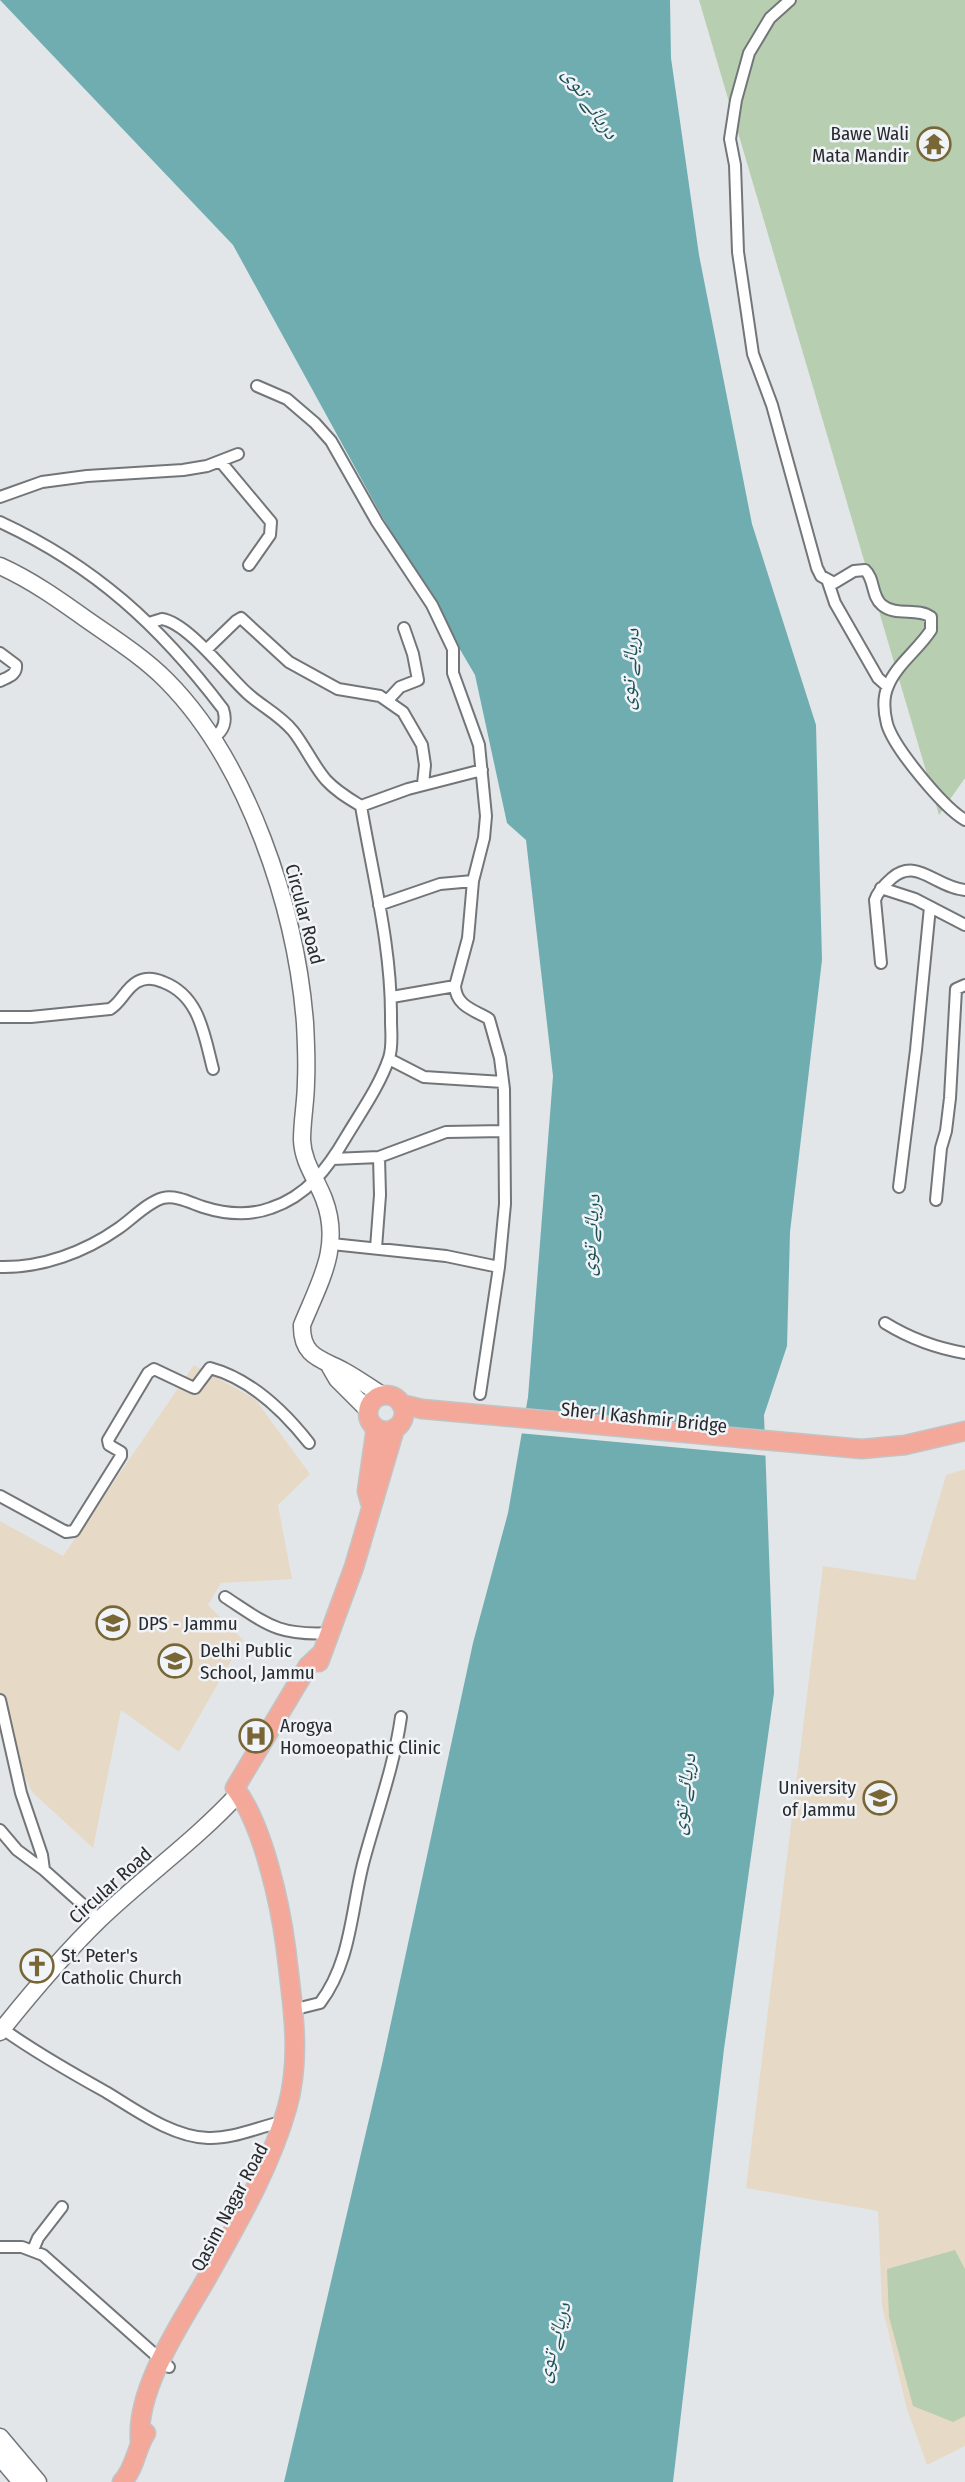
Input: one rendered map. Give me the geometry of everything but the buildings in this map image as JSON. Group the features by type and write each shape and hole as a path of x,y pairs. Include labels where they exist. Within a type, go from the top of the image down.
{"main road":[{"name":"Circular Road","path":"0,566 38,586 148,664 182,697 213,738 236,779 256,825 276,880 299,970 306,1044 302,1139 308,1168 329,1213 332,1244 328,1261 302,1325 302,1335 311,1353 330,1367"},
{"path":"330,1367 344,1371 382,1395 395,1397 409,1415 389,1431 376,1428 369,1420 370,1403 382,1395"},
{"path":"330,1367 337,1379 368,1409"},
{"name":"Circular Road","path":"1,2029 100,1920 194,1839 226,1807 240,1786 331,1633 362,1544 371,1506 409,1415"},
{"name":"Sher I Kashmir Bridge","path":"409,1415 862,1454"},
{"path":"371,1506 367,1491 376,1428"},
{"path":"862,1454 965,1431"},
{"path":"862,1454 882,1460 906,1457 965,1442"},
{"name":"Qasim Nagar Road","path":"126,2481 140,2441 148,2430 165,2363 261,2179 282,2122 295,2066 297,2009 294,1933 285,1889 262,1824 240,1786"},
{"name":"Qasim Nagar Road","path":"165,2363 184,2336 264,2193 282,2154 303,2079 305,2042 297,2009"},
{"path":"0,2437 38,2482"},
{"path":"0,2457 21,2482"}],"street":[{"path":"790,0 770,18 749,53 736,100 730,139 735,165 738,252 753,354 772,405 817,568 828,582 835,603 878,678 887,686"},
{"path":"257,386 286,399 315,423 331,441 377,523 432,605 453,649 453,673 475,731 485,799 485,831 474,881 468,938 455,986 461,1002 489,1018 500,1058 503,1082 505,1204 499,1267 480,1394"},
{"path":"0,497 42,482 183,470 238,454"},
{"path":"220,461 271,523 268,540 249,565"},
{"path":"0,522 57,553 102,583 149,623 181,656 223,709 223,727 220,734 213,738"},
{"path":"828,582 834,583 853,571 865,570 870,575 877,599 882,605 901,612 924,612 930,617 931,630 887,686 884,703 887,724 896,743 937,796 965,820"},
{"path":"206,650 242,618 289,662 333,687 374,694 388,700 402,712 422,745 424,784"},
{"path":"0,1267 25,1266 70,1255 115,1231 159,1199 175,1198 224,1213 270,1209 288,1201 316,1182 333,1159 389,1059 392,997 389,958 361,806 327,780 291,729 246,692 206,650 168,620 158,619 149,623"},
{"path":"388,700 400,687 418,680 404,628"},
{"path":"0,653 16,666 17,670 0,681"},
{"path":"361,806 424,784 482,770"},
{"path":"881,963 875,900 881,888 901,871 913,869 942,885 965,890"},
{"path":"379,905 440,884 474,881"},
{"path":"881,888 915,899 965,925"},
{"path":"899,1187 930,907"},
{"path":"0,1017 31,1017 110,1009 138,982 155,979 178,988 193,1002 214,1069"},
{"path":"936,1200 941,1148 950,1098 956,989 965,985"},
{"path":"392,997 455,986"},
{"path":"389,1059 425,1077 503,1082"},
{"path":"333,1159 379,1157 446,1132 504,1131"},
{"path":"376,1248 380,1195 379,1157"},
{"path":"332,1244 459,1258 499,1267"},
{"path":"885,1324 929,1345 965,1353"},
{"path":"0,1496 66,1532 74,1531 122,1454 109,1445 108,1440 153,1368 195,1388 210,1368 240,1380 281,1410 309,1443"},
{"path":"225,1597 278,1630 298,1634 331,1633"},
{"path":"0,1700 21,1793 42,1855 44,1870"},
{"path":"297,2009 320,2003 327,1994 349,1941 363,1865 397,1750 401,1717"},
{"path":"0,1830 17,1850 44,1870 100,1920"},
{"path":"1,2029 56,2064 143,2113 189,2134 210,2138 235,2135 282,2122"},
{"path":"33,2250 38,2238 62,2207"},
{"path":"0,2247 33,2250 53,2262 165,2363"}],"shaded area":[{"name":"DPS - Jammu","path":"194,1365 255,1399 310,1474 278,1505 292,1579 221,1583 208,1605 243,1640 179,1752 121,1710 93,1848 32,1792 0,1722 0,1521 63,1556"},
{"name":"University of Jammu","path":"965,1469 965,2446 927,2465 907,2409 882,2306 878,2211 746,2188 823,1566 915,1580 946,1475"}],"green space":[{"path":"699,0 965,0 965,778 939,815"},
{"path":"955,2250 965,2269 965,2416 953,2422 913,2406 889,2317 887,2269"}],"water":[{"name":"دریائے توی","path":"0,0 670,0 671,58 699,255 752,524 816,725 822,960 790,1232 787,1346 764,1415 774,1693 724,2049 673,2482 284,2482 382,2064 473,1643 508,1513 528,1397 553,1076 526,840 507,823 475,675 380,513 233,245"}],"pier":[{"path":"522,1410 768,1433 769,1456 518,1433"}],"place":[{"name":"Bawe Wali Mata Mandir","path":"934,144"},
{"name":"DPS - Jammu","path":"113,1623"},
{"name":"Delhi Public School, Jammu","path":"175,1661"},
{"name":"Arogya Homoeopathic Clinic","path":"256,1736"},
{"name":"University of Jammu","path":"880,1798"},
{"name":"St. Peter's Catholic Church","path":"37,1966"}]}
